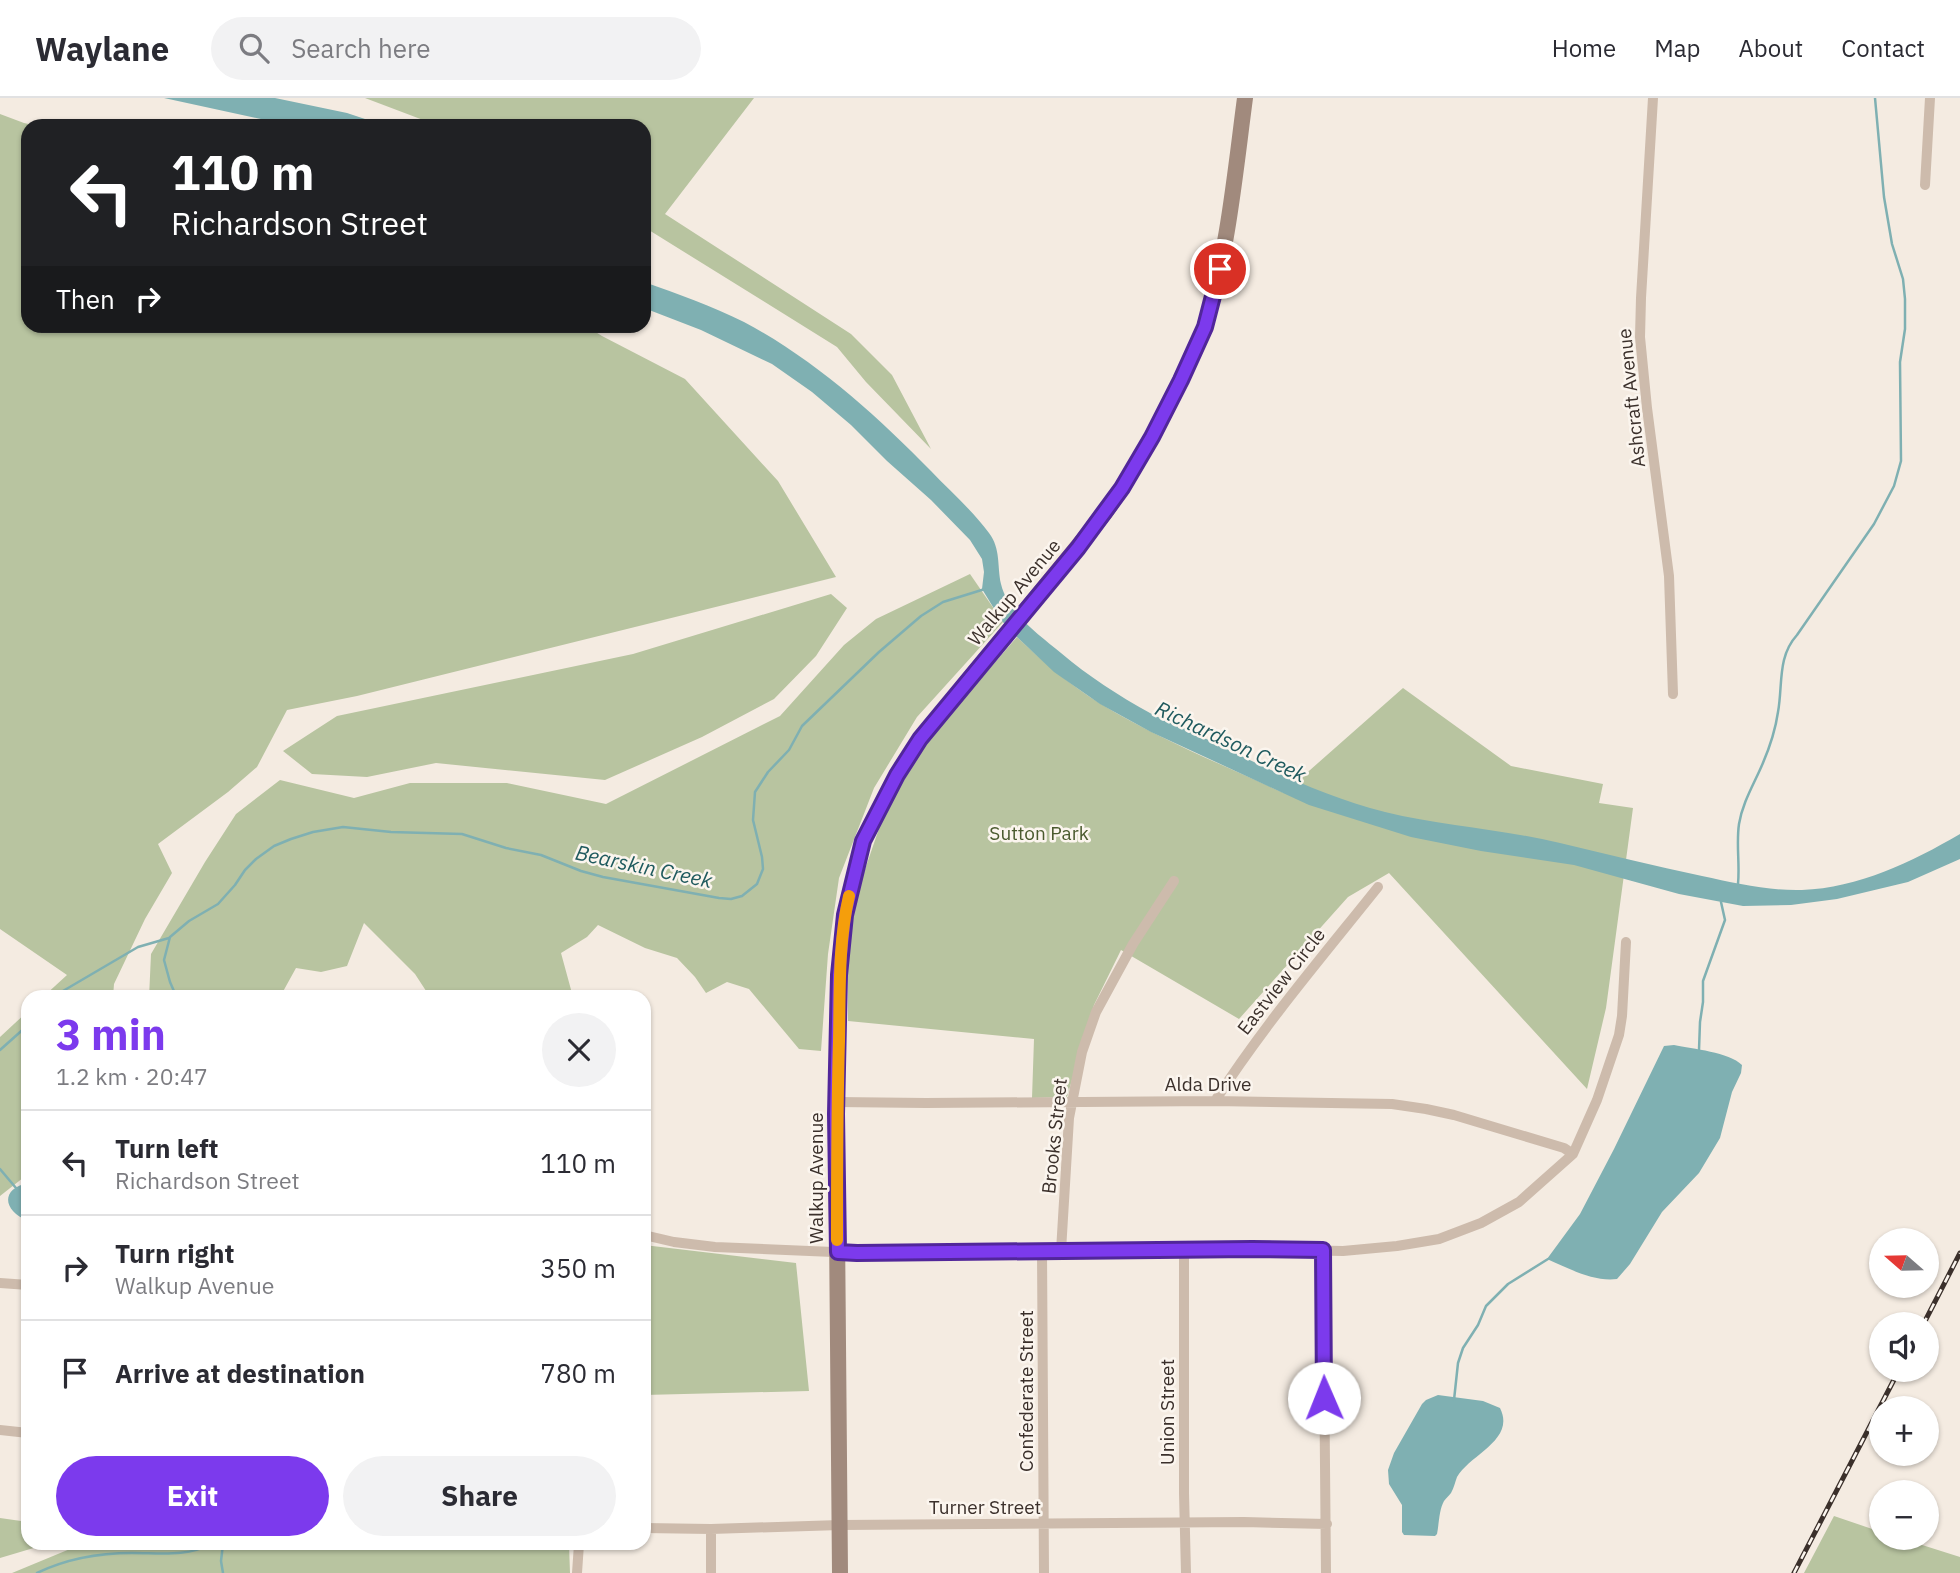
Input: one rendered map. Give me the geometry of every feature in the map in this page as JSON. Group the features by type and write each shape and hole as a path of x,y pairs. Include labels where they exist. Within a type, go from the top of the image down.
{"street":[{"name":"Walkup Avenue","path":"840,1573 837,1101 839,975 845,915 863,841 897,775 920,739 1096,525 1152,437 1205,327 1220,269 1245,98"},
{"name":"Ashcraft Avenue","path":"1653,98 1640,337 1669,576 1673,694"},
{"path":"1925,185 1930,98"},
{"name":"Brooks Street","path":"1061,1251 1071,1102 1082,1052 1096,1012 1133,944 1174,881"},
{"name":"Eastview Circle","path":"1215,1101 1290,996 1378,887"},
{"path":"651,1237 715,1247 857,1253 1252,1249 1343,1251 1439,1239 1481,1223 1519,1202 1573,1154 1597,1100 1619,1035 1626,942"},
{"name":"Alda Drive","path":"837,1101 1392,1104 1454,1115 1564,1148 1573,1154"},
{"name":"Union Street","path":"1184,1250 1186,1573"},
{"path":"1323,1250 1326,1573"},
{"name":"Confederate Street","path":"1042,1251 1044,1573"},
{"path":"0,1283 21,1284"},
{"path":"0,1430 21,1432"},
{"name":"Turner Street","path":"651,1528 1244,1522 1327,1524"},
{"path":"711,1529 711,1573"},
{"path":"577,1573 579,1550"}],"green space":[{"path":"365,98 754,98 665,214 851,334 892,375 931,449 866,382 837,347 651,231 651,119 420,119"},
{"path":"0,114 21,122 21,333 597,333 685,379 778,481 836,577 357,696 287,710 257,767 158,844 172,873 145,919 114,990 51,990 67,975 0,929"},
{"path":"970,574 1003,622 917,717 874,788 839,878 828,954 821,1051 799,1049 749,989 727,982 706,993 677,958 645,948 598,925 587,937 561,953 571,990 425,990 415,974 364,923 347,966 321,972 296,968 284,990 149,990 151,954 205,862 236,814 280,780 354,798 410,783 507,783 606,804 780,716 844,645 876,619"},
{"path":"831,594 847,608 816,656 774,699 702,737 605,780 436,763 367,777 312,774 283,751 337,716 633,654"},
{"name":"Sutton Park","path":"1017,637 1078,689 1123,717 1284,793 1403,688 1511,766 1603,784 1599,803 1633,808 1606,1008 1587,1089 1389,873 1348,897 1239,1019 1121,950 1094,1005 1067,1097 1032,1098 1034,1039 848,1021 848,940 861,881 884,814 922,749"},
{"path":"21,1018 21,1180 0,1196 0,1037"},
{"path":"651,1246 796,1263 809,1391 651,1395"},
{"path":"1834,1516 1869,1528 1869,1550 1938,1550 1960,1557 1960,1573 1804,1573"},
{"path":"0,1518 21,1521 21,1550 27,1550 0,1558"},
{"path":"68,1550 569,1550 570,1573 12,1573"}],"water":[{"path":"164,98 275,98 365,119 261,119"},
{"path":"651,285 707,305 770,337 820,371 866,409 961,501 989,533 995,545 1001,584 1010,604 1034,631 1071,661 1115,693 1154,715 1283,775 1333,796 1385,812 1538,838 1764,888 1802,890 1864,879 1904,863 1960,834 1960,859 1908,882 1837,899 1791,905 1743,906 1679,894 1574,865 1411,837 1309,805 1151,732 1100,704 1054,672 1001,620 982,589 982,559 970,540 931,500 812,392 772,364 701,330 651,311"},
{"path":"1674,1045 1720,1054 1742,1065 1720,1138 1699,1173 1662,1212 1630,1264 1617,1279 1590,1276 1547,1259 1580,1214 1664,1046"},
{"path":"21,1185 21,1218 14,1212 8,1200 9,1195"},
{"path":"1438,1395 1483,1401 1500,1408 1502,1429 1497,1438 1457,1477 1452,1491 1442,1505 1437,1534 1404,1535 1402,1505 1389,1484 1388,1470 1394,1453 1422,1404"}],"waterway":[{"path":"1738,884 1740,817 1773,736 1786,653 1874,524 1894,486 1901,461 1900,362 1905,329 1905,299 1884,197 1875,98"},
{"name":"Bearskin Creek","path":"174,990 164,960 170,937 189,921 218,904 245,870 274,846 313,832 343,827 391,832 462,834 506,848 541,855 603,877 719,898 742,896 757,884 763,869 753,820 755,792 768,772 789,750 802,726 921,616 943,602 985,589"},
{"path":"1699,1050 1703,981 1725,920 1721,902"},
{"path":"65,990 138,947 169,938"},
{"path":"0,1050 21,1031"},
{"path":"0,1169 16,1188"},
{"path":"1454,1400 1458,1363 1463,1348 1478,1325 1486,1306 1508,1284 1548,1259"},
{"name":"Bearskin Creek","path":"37,1573 60,1564 96,1556 120,1553 183,1553 196,1550"},
{"path":"222,1550 223,1573"}],"railway":[{"path":"1930,1312 1960,1253"},
{"path":"1794,1573 1893,1382"}],"slow traffic":[{"path":"837,1240 839,975 849,896"}],"route":[{"path":"1220,269 1205,327 1152,437 1122,488 1078,548 920,739 897,775 863,841 845,915 839,975 836,1114 838,1252 1323,1250 1324,1398"}],"water label":[{"name":"Richardson Creek","path":"1231,741"}]}
